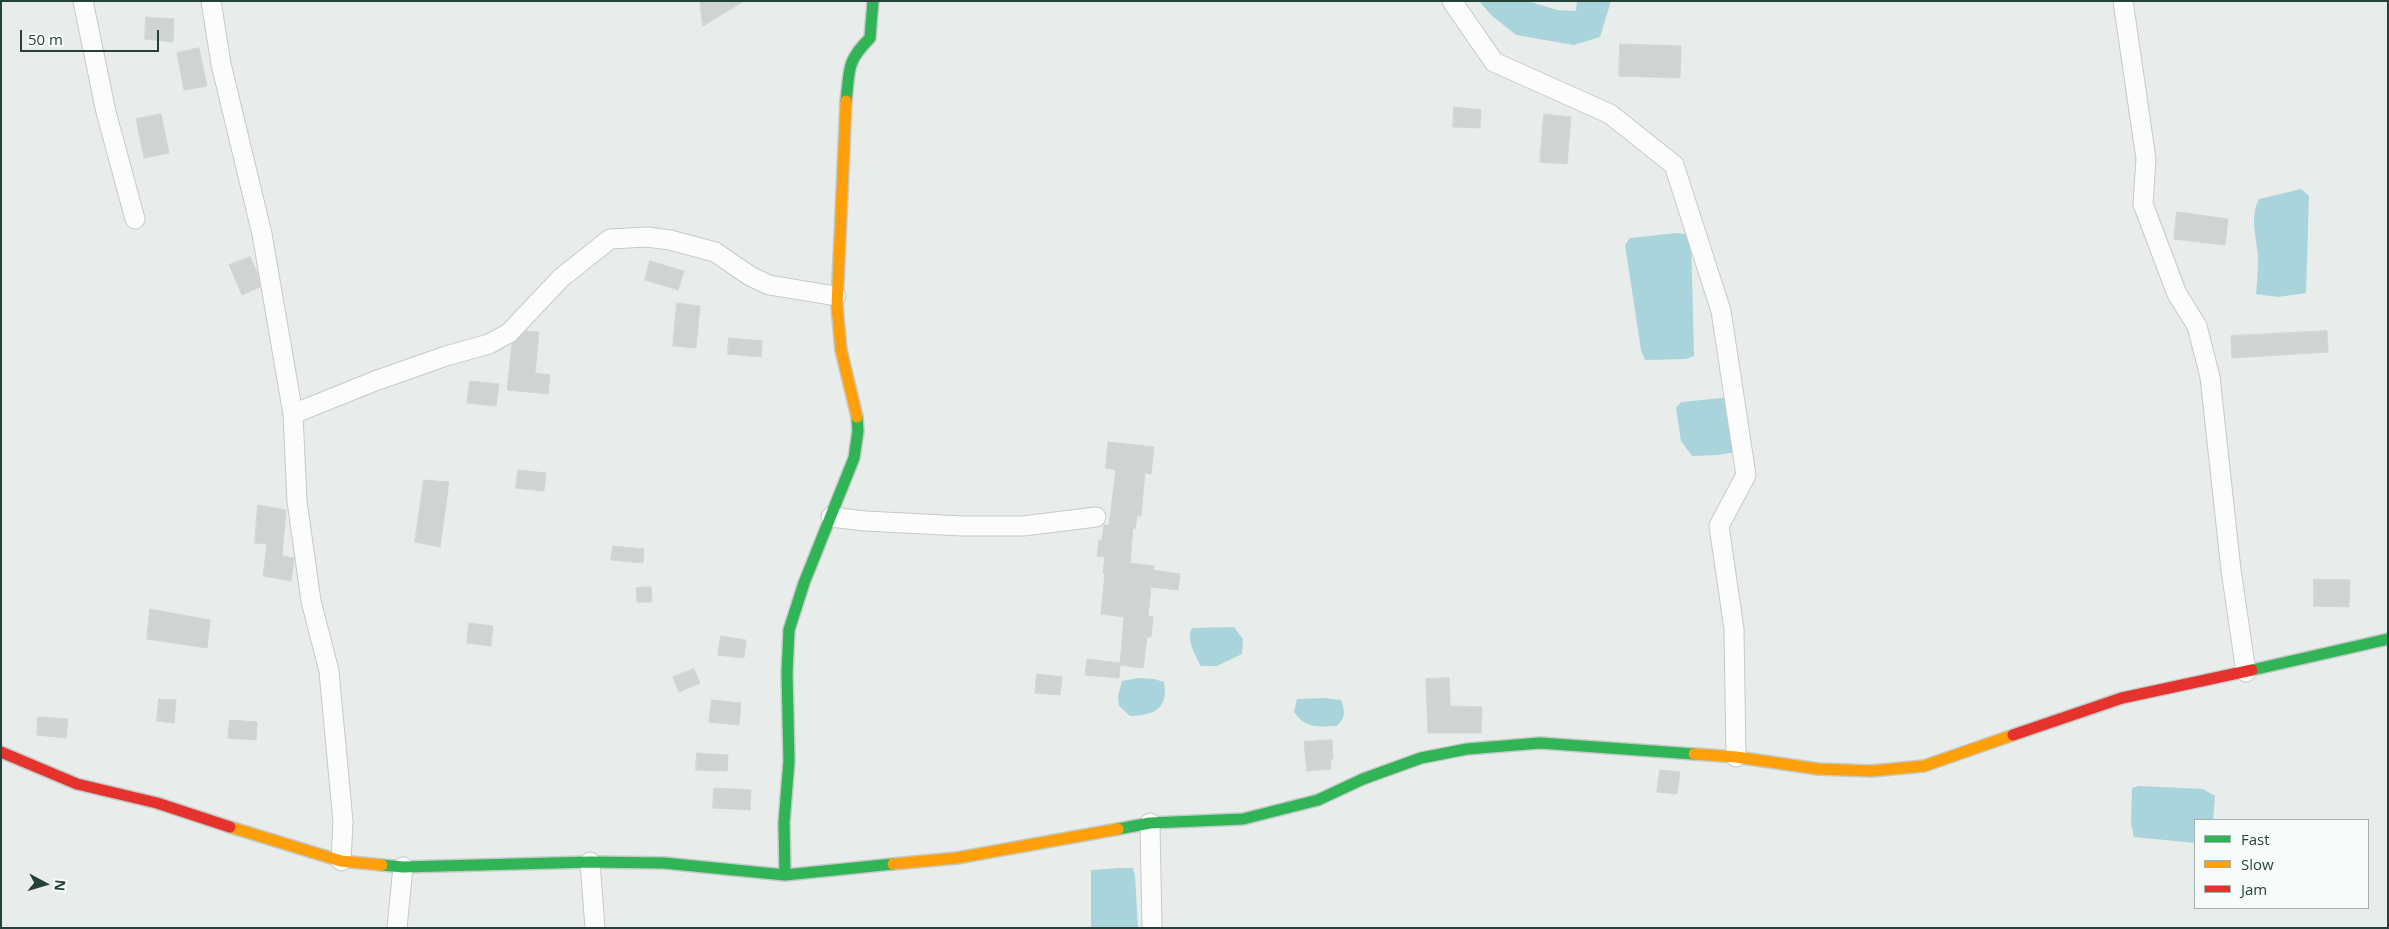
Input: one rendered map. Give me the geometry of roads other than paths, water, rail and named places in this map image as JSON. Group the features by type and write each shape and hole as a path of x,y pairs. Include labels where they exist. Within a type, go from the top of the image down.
{"street":[{"path":"83,1 106,112 135,219"},
{"path":"211,1 221,64 262,234 293,414 300,519 311,601 329,670 339,762 343,822 341,862"},
{"path":"785,875 784,824 790,761 787,673 789,630 804,583 854,458 859,437 858,418 843,360 836,296 844,124 850,66 856,53 870,38 873,1"},
{"path":"1452,1 1494,62 1610,114 1674,165 1720,311 1746,475 1719,526 1734,629 1736,757"},
{"path":"2123,1 2146,159 2143,204 2177,294 2197,326 2210,378 2246,672"},
{"path":"293,414 375,381 446,356 489,344 509,333 561,278 610,239 647,237 670,240 714,252 750,276 769,285 836,296"},
{"path":"831,517 865,521 1005,526 1022,526 1096,517"},
{"path":"1,752 77,784 157,803 283,845 341,862 404,867 590,862 664,863 785,875 957,858 1150,823 1243,819 1318,800 1363,779 1421,758 1467,749 1540,743 1736,757 1818,769 1871,771 1924,766 2122,698 2388,639"},
{"path":"1150,823 1152,928"},
{"path":"590,862 595,928"},
{"path":"397,928 404,867"}],"water":[{"path":"1479,1 1528,1 1557,10 1576,11 1577,1 1611,1 1600,37 1574,45 1516,35 1491,15"},
{"path":"2301,189 2309,196 2306,293 2278,297 2256,294 2258,258 2254,214 2259,199"},
{"path":"1676,233 1691,235 1694,356 1686,359 1645,360 1641,350 1625,245 1630,238"},
{"path":"1731,397 1735,452 1692,456 1681,441 1676,408 1681,402"},
{"path":"1234,627 1243,639 1242,654 1217,666 1201,666 1191,642 1190,633 1192,628"},
{"path":"1138,678 1164,682 1164,699 1162,705 1152,712 1130,716 1119,706 1118,696 1122,681"},
{"path":"1324,698 1341,700 1344,714 1337,726 1313,726 1303,722 1294,712 1297,699"},
{"path":"2139,786 2203,789 2215,796 2213,819 2194,819 2194,843 2134,837 2131,824 2132,788"},
{"path":"1133,868 1138,928 1091,928 1091,870"}]}
